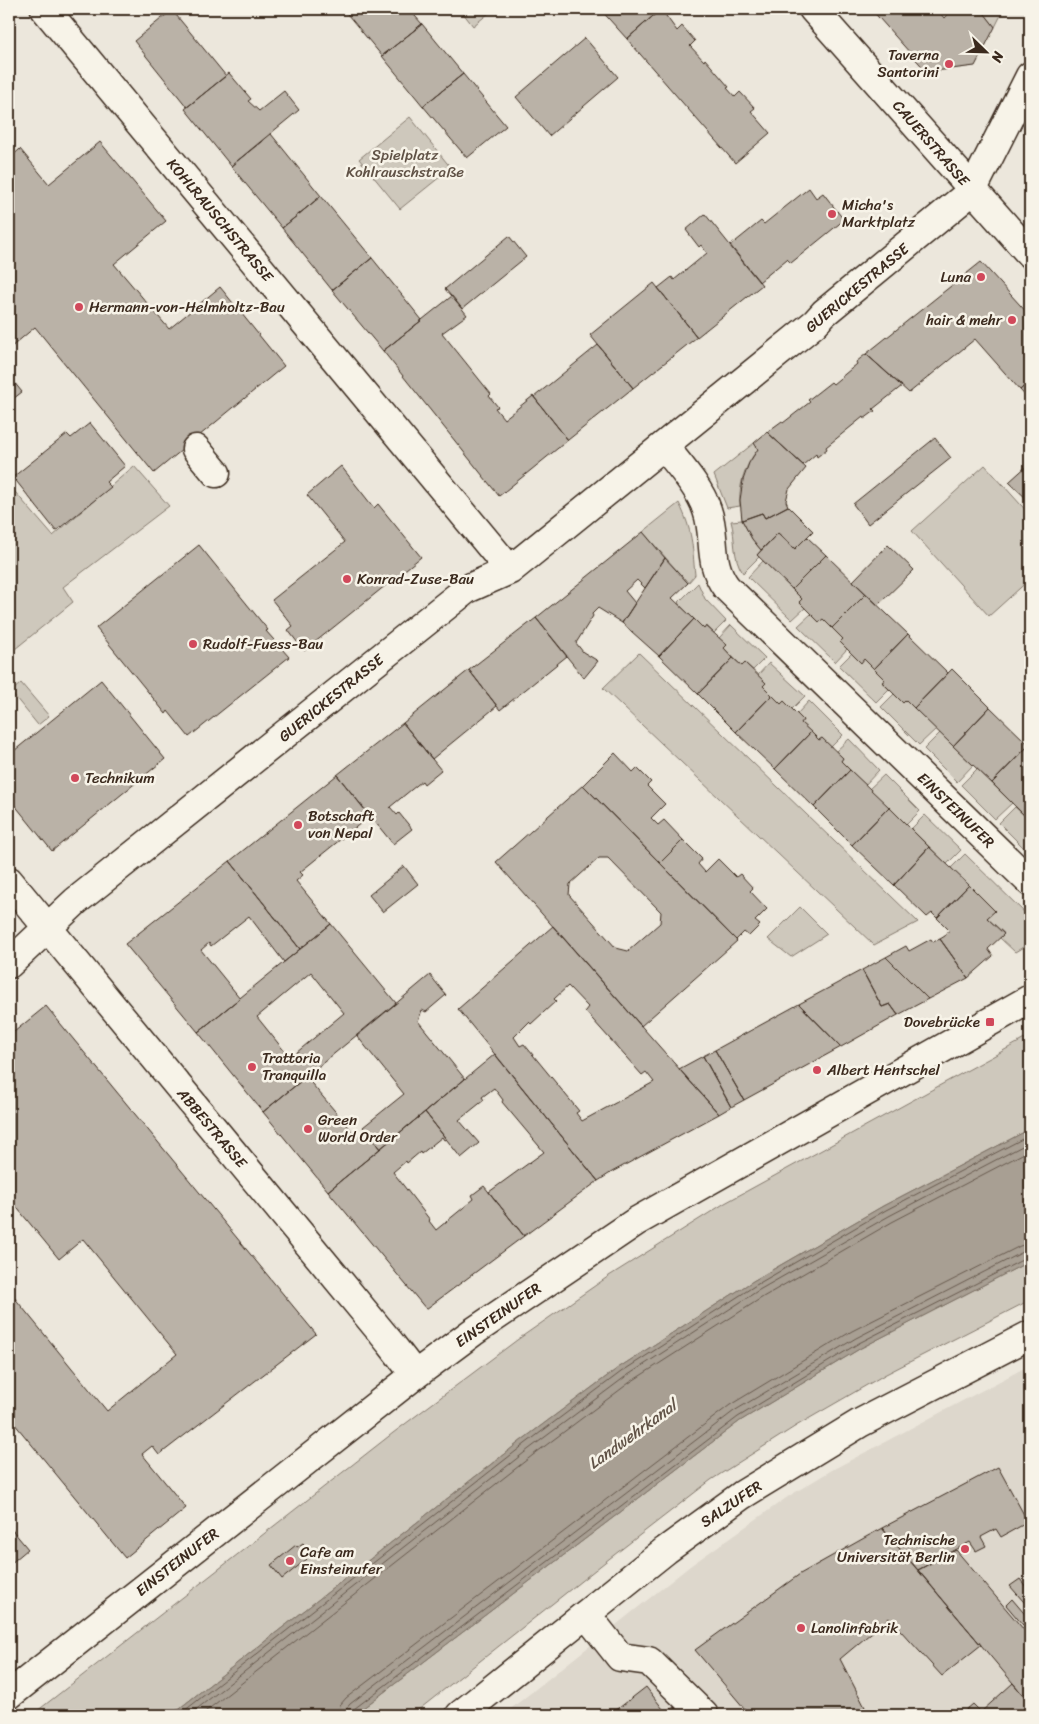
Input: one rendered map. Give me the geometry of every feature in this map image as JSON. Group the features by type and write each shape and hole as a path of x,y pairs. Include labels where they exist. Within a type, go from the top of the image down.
{"street":[{"name":"KOHLRAUSCHSTRASSE","path":"46,9 510,570"},
{"name":"CAUERSTRASSE","path":"813,9 972,191 1030,254"},
{"name":"GUERICKESTRASSE","path":"9,964 76,901 468,589 510,570 815,323 824,313 972,191 1030,76"},
{"name":"EINSTEINUFER","path":"664,446 697,490 707,509 712,529 714,565 718,576 726,587 1030,882"},
{"path":"196,449 216,473"},
{"name":"ABBESTRASSE","path":"9,881 415,1375"},
{"name":"EINSTEINUFER","path":"9,1695 415,1375 473,1332 636,1221 1030,999"},
{"name":"SALZUFER","path":"460,1715 666,1550 742,1495 860,1424 1030,1334"},
{"path":"586,1614 620,1657 649,1661 704,1715"}],"shaded area":[{"path":"1030,1365 1030,1715 503,1715 690,1566 789,1496 832,1470"}],"green space":[{"path":"460,9 494,9 473,26"},
{"path":"981,9 1004,9 995,27"},
{"name":"Spielplatz Kohlrauschstraße","path":"410,117 451,168 400,209 359,159"},
{"path":"754,443 758,449 744,475 740,490 740,506 727,508 714,475"},
{"path":"985,465 1030,515 1030,579 989,616 912,531"},
{"path":"134,466 169,506 63,587 73,602 15,649 9,641 9,485 53,536"},
{"path":"679,503 687,522 692,546 695,575 688,583 643,532"},
{"path":"742,520 752,539 761,550 757,555 759,557 743,573 737,561 731,521"},
{"path":"763,561 802,599 799,602 805,608 792,620 748,577"},
{"path":"698,583 705,599 726,621 714,633 707,626 704,629 678,603"},
{"path":"811,614 823,619 843,639 840,642 847,649 835,662 798,626"},
{"path":"731,625 765,658 753,670 745,663 742,666 724,648 719,638"},
{"path":"639,653 918,922 874,945 603,688"},
{"path":"852,653 861,662 864,659 885,680 882,683 889,689 876,702 839,666"},
{"path":"769,663 805,696 792,709 784,701 781,704 763,686 758,675"},
{"path":"21,683 49,716 38,725 11,692"},
{"path":"894,694 903,703 906,700 936,729 919,745 881,707"},
{"path":"809,701 843,735 831,747 822,738 819,740 801,723 803,720 797,714"},
{"path":"940,733 973,765 957,782 924,749"},
{"path":"849,739 879,770 865,785 841,761 843,758 836,751"},
{"path":"977,769 1012,803 995,819 961,785"},
{"path":"884,775 920,811 906,825 869,789"},
{"path":"1015,807 1030,821 1030,854 999,823"},
{"path":"925,815 961,850 947,864 911,829"},
{"path":"965,854 1030,918 1030,943 1015,952 1000,938 1004,933 987,918 994,911 951,868"},
{"path":"800,907 827,934 791,957 768,939"},
{"path":"1030,1036 1030,1129 883,1206 753,1281 618,1368 522,1440 171,1715 32,1715 393,1433 517,1340 609,1276 725,1203"},
{"path":"1030,1261 1030,1300 886,1374 796,1426 711,1480 412,1715 354,1715 740,1421 861,1348"}],"water":[{"name":"Landwehrkanal","path":"1030,1129 1030,1261 861,1348 740,1421 354,1715 171,1715 522,1440 618,1368 753,1281 883,1206"}],"building":[{"path":"343,9 409,9 422,24 382,56"},
{"path":"600,9 661,9 627,39"},
{"path":"661,9 677,31 682,26 695,41 690,46 704,61 705,59 735,97 740,92 755,108 751,111 770,133 735,163 627,39"},
{"path":"871,9 937,9 944,18 950,9 981,9 995,27 975,66 927,72"},
{"path":"172,10 226,76 187,107 134,41"},
{"path":"422,24 463,74 423,106 382,56"},
{"path":"585,38 618,77 549,136 516,97"},
{"path":"229,73 251,99 248,101 259,111 284,91 299,110 231,166 185,109"},
{"path":"463,74 506,126 467,158 423,106"},
{"path":"271,134 321,196 282,228 231,166"},
{"name":"Hermann-von-Helmholtz-Bau","path":"100,142 166,221 114,264 169,329 220,287 284,366 154,473 35,327 9,349 9,159 20,149 49,184"},
{"path":"809,188 816,198 823,193 844,220 791,263 787,259 759,282 730,246 761,221 764,224"},
{"path":"321,196 372,258 332,290 282,228"},
{"path":"705,214 762,285 697,337 658,288 672,277 674,280 707,253 701,245 699,247 686,230"},
{"path":"509,236 526,257 462,309 445,289"},
{"path":"372,258 422,320 383,351 332,290"},
{"path":"981,262 1030,316 1030,381 1020,390 975,339 909,393 866,354"},
{"path":"654,283 697,337 633,388 590,335"},
{"path":"452,296 467,315 442,333 491,394 489,396 498,407 495,408 504,419 533,396 568,440 499,496 383,351"},
{"path":"598,345 633,388 568,440 534,397"},
{"path":"866,354 902,386 873,409 875,411 864,419 863,417 826,447 827,449 817,457 816,454 803,465 767,432 782,421 783,423 810,402 808,400 831,382 833,384"},
{"path":"9,376 22,392 9,402"},
{"path":"1030,381 1030,401 1020,390"},
{"path":"90,423 125,466 106,482 111,487 56,531 13,477 67,434 71,438"},
{"path":"767,432 806,468 789,489 786,501 788,506 765,518 762,513 742,520 740,500 743,480 749,463 758,449 754,443"},
{"path":"935,438 951,458 868,524 853,504"},
{"path":"1030,463 1030,502 1009,482"},
{"name":"Konrad-Zuse-Bau","path":"341,466 374,508 378,504 421,557 304,651 288,630 293,626 272,600 345,542 307,495"},
{"path":"788,506 813,531 795,549 778,533 761,550 752,539 742,520 762,513 765,518"},
{"path":"643,532 665,558 645,588 637,580 625,591 635,603 622,623 598,608 592,614 593,616 576,643 583,652 598,661 584,678 536,618"},
{"path":"778,533 795,549 807,537 826,555 792,589 757,555"},
{"name":"Rudolf-Fuess-Bau","path":"199,545 268,630 266,631 289,657 189,737 168,711 166,714 96,628"},
{"path":"888,545 914,570 878,605 853,581"},
{"path":"826,555 866,594 832,628 823,619 819,622 799,602 802,599 792,589"},
{"path":"665,558 688,583 672,598 694,619 659,656 622,623"},
{"path":"866,594 908,634 874,669 864,659 861,663 840,642 843,639 832,628"},
{"path":"536,618 567,656 500,710 469,670"},
{"path":"694,619 704,629 706,626 727,645 724,648 733,658 698,694 659,656"},
{"path":"908,634 948,673 914,708 906,700 903,703 882,682 885,680 874,669"},
{"path":"733,658 742,666 745,663 766,683 763,686 772,695 736,732 698,694"},
{"path":"952,669 990,707 953,746 914,708"},
{"path":"469,670 497,706 432,759 403,723"},
{"name":"Technikum","path":"101,680 165,759 52,851 9,798 9,755"},
{"path":"772,695 781,704 784,701 803,720 801,723 811,732 775,769 736,732"},
{"path":"990,707 1029,745 992,783 953,746"},
{"path":"403,723 441,770 424,784 422,781 390,807 397,815 399,813 412,829 393,844 337,775"},
{"path":"811,732 819,740 822,738 843,758 841,761 850,770 814,807 775,769"},
{"path":"1030,746 1030,821 992,783"},
{"path":"615,753 633,772 637,768 651,782 647,786 665,804 651,818 658,825 664,820 683,840 660,863 583,785"},
{"path":"850,770 889,807 852,845 814,807"},
{"path":"337,775 373,820 369,823 366,819 300,872 303,875 296,881 331,924 300,949 230,861"},
{"path":"583,785 737,941 641,1026 496,862","holes":["599,858 608,858 661,912 660,923 628,951 616,948 569,895 570,884"]},
{"path":"889,807 929,847 894,885 852,845"},
{"path":"683,840 702,859 698,864 705,872 718,859 736,877 740,874 753,888 750,891 767,909 755,921 760,925 749,936 744,932 736,940 660,863"},
{"path":"929,847 969,885 937,918 932,913 927,917 894,885"},
{"path":"230,861 300,949 284,962 249,916 211,946 209,943 201,950 240,998 198,1032 125,944"},
{"path":"404,866 418,884 383,912 369,895"},
{"path":"969,885 995,911 987,918 1004,934 988,949 993,956 968,978 940,939 949,930 937,918"},
{"path":"331,924 396,1003 263,1112 198,1032","holes":["311,972 344,1013 290,1058 257,1017"]},
{"path":"553,926 719,1114 598,1181 458,1009","holes":["568,986 588,1007 585,1011 642,1075 646,1072 654,1082 582,1121 576,1113 579,1111 524,1044 520,1046 514,1037 529,1022 531,1024 556,1001 554,999"]},
{"path":"931,939 933,942 940,939 968,978 928,999 886,957 906,946 909,951"},
{"path":"886,957 928,999 898,1015 890,1004 882,1007 862,970"},
{"path":"862,970 882,1007 890,1004 898,1015 841,1047 799,1004"},
{"path":"430,975 446,995 426,1012 422,1010 418,1021 465,1079 380,1149 363,1127 404,1094 357,1036"},
{"path":"799,1004 841,1047 744,1100 715,1050"},
{"path":"46,1006 316,1334 159,1455 152,1446 142,1454 186,1508 125,1558 9,1417 9,1291 107,1411 177,1354 83,1239 59,1259 9,1198 9,1036"},
{"path":"715,1050 744,1100 731,1107 703,1056"},
{"path":"495,1054 598,1181 524,1236 489,1192 544,1152 502,1102 503,1100 494,1088 482,1097 484,1100 459,1120 479,1143 461,1158 425,1112"},
{"path":"703,1056 731,1107 719,1114 679,1069"},
{"path":"306,1077 357,1137 366,1130 380,1149 328,1191 263,1112"},
{"path":"425,1112 446,1139 444,1140 442,1137 421,1154 420,1152 393,1172 436,1230 474,1199 472,1195 484,1186 524,1236 426,1309 328,1191"},
{"path":"998,1467 1028,1522 1001,1537 996,1529 981,1537 986,1546 976,1551 970,1542 918,1570 882,1528"},
{"path":"9,1526 28,1549 9,1565"},
{"name":"Lanolinfabrik","path":"882,1528 981,1645 942,1676 889,1618 840,1659 869,1715 750,1715 695,1650 800,1574"},
{"path":"303,1543 308,1549 302,1553 307,1559 282,1579 271,1565 296,1545 297,1547"},
{"path":"956,1550 1030,1637 1030,1689 1023,1695 918,1570"},
{"path":"1020,1579 1030,1592 1030,1609 1010,1586"},
{"path":"1012,1599 1029,1619 1023,1625 1006,1605"},
{"path":"1013,1683 1030,1703 1030,1715 960,1715 973,1704 981,1712"},
{"path":"646,1687 666,1713 674,1707 680,1715 610,1715"},
{"path":"1030,1689 1030,1703 1023,1695"}],"place":[{"name":"Taverna Santorini","path":"949,64"},
{"name":"Micha's Marktplatz","path":"832,214"},
{"name":"Luna","path":"981,277"},
{"name":"Hermann-von-Helmholtz-Bau","path":"79,307"},
{"name":"hair & mehr","path":"1012,320"},
{"name":"Konrad-Zuse-Bau","path":"347,579"},
{"name":"Rudolf-Fuess-Bau","path":"193,644"},
{"name":"Technikum","path":"75,778"},
{"name":"Botschaft von Nepal","path":"298,825"},
{"name":"Dovebrücke","path":"990,1022"},
{"name":"Trattoria Tranquilla","path":"252,1067"},
{"name":"Albert Hentschel","path":"817,1070"},
{"name":"Green World Order","path":"308,1129"},
{"name":"Technische Universität Berlin","path":"965,1549"},
{"name":"Cafe am Einsteinufer","path":"290,1561"},
{"name":"Lanolinfabrik","path":"801,1628"}]}
